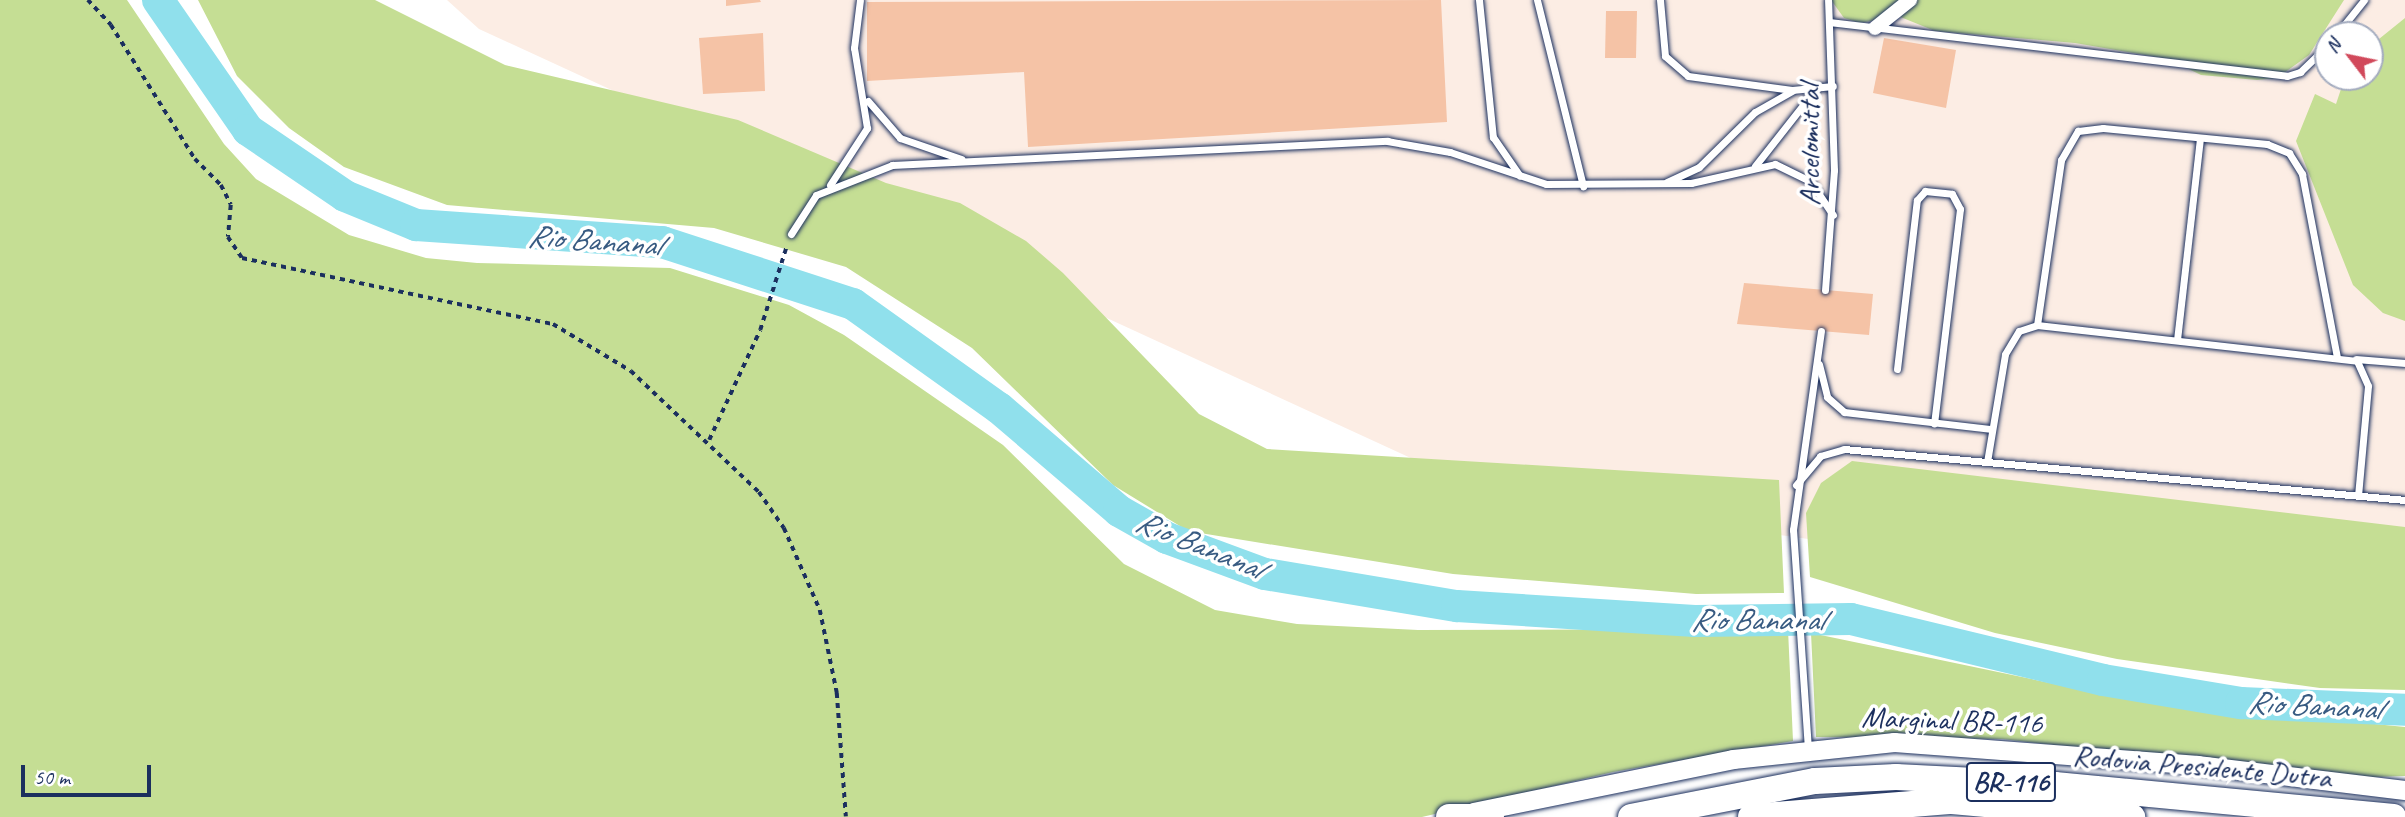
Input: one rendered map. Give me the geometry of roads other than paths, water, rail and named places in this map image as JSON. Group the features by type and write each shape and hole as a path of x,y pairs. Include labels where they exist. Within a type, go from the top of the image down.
{"highway":[{"name":"Rodovia Presidente Dutra","path":"1631,817 1815,780 1896,778 2055,785 2393,817"},
{"name":"Rodovia Presidente Dutra","path":"1751,817 1952,801 2132,817"},
{"path":"1454,816 1491,817"}],"main road":[{"name":"Marginal BR-116","path":"1454,816 1806,750 1964,744 2405,790"}],"street":[{"path":"1875,28 1910,0"}],"lane":[{"path":"790,234 804,205 828,187 861,144 869,111 854,48 860,0"},
{"path":"1479,0 1493,137 1523,179"},
{"path":"1537,0 1583,186"},
{"path":"1660,0 1665,56 1680,72 1709,82 1792,90 1833,86"},
{"name":"Arcelomittal","path":"1825,290 1833,215 1833,86 1828,0"},
{"path":"2347,21 2364,0"},
{"path":"1829,22 2287,76 2300,72 2314,58"},
{"path":"1755,166 1818,86"},
{"path":"1660,184 1699,167 1755,112 1792,90"},
{"path":"863,93 900,138 969,161"},
{"path":"2037,326 2061,160 2072,137 2095,127 2276,146 2294,159 2302,174 2337,357"},
{"path":"2177,340 2200,138"},
{"path":"828,187 892,165 1387,141 1450,152 1523,179 1583,186 1717,181 1755,166 1796,171 1819,191 1833,215"},
{"path":"1897,369 1917,200 1925,191 1952,194 1960,209 1934,423"},
{"path":"1987,462 2008,348 2020,331 2037,326 2405,363"},
{"path":"1806,750 1805,661 1793,530 1796,485 1821,331"},
{"path":"1818,359 1827,397 1838,409 1992,429"},
{"path":"2348,359 2360,364 2368,386 2358,496"},
{"path":"1796,485 1812,463 1835,450 2405,500"}],"waterway":[{"name":"Rio Bananal","path":"158,0 248,130 345,196 416,225 662,242 853,304 999,408 1119,511 1167,538 1265,574 1457,606 1695,621 1851,619 2103,680 2241,703 2405,710"}]}
